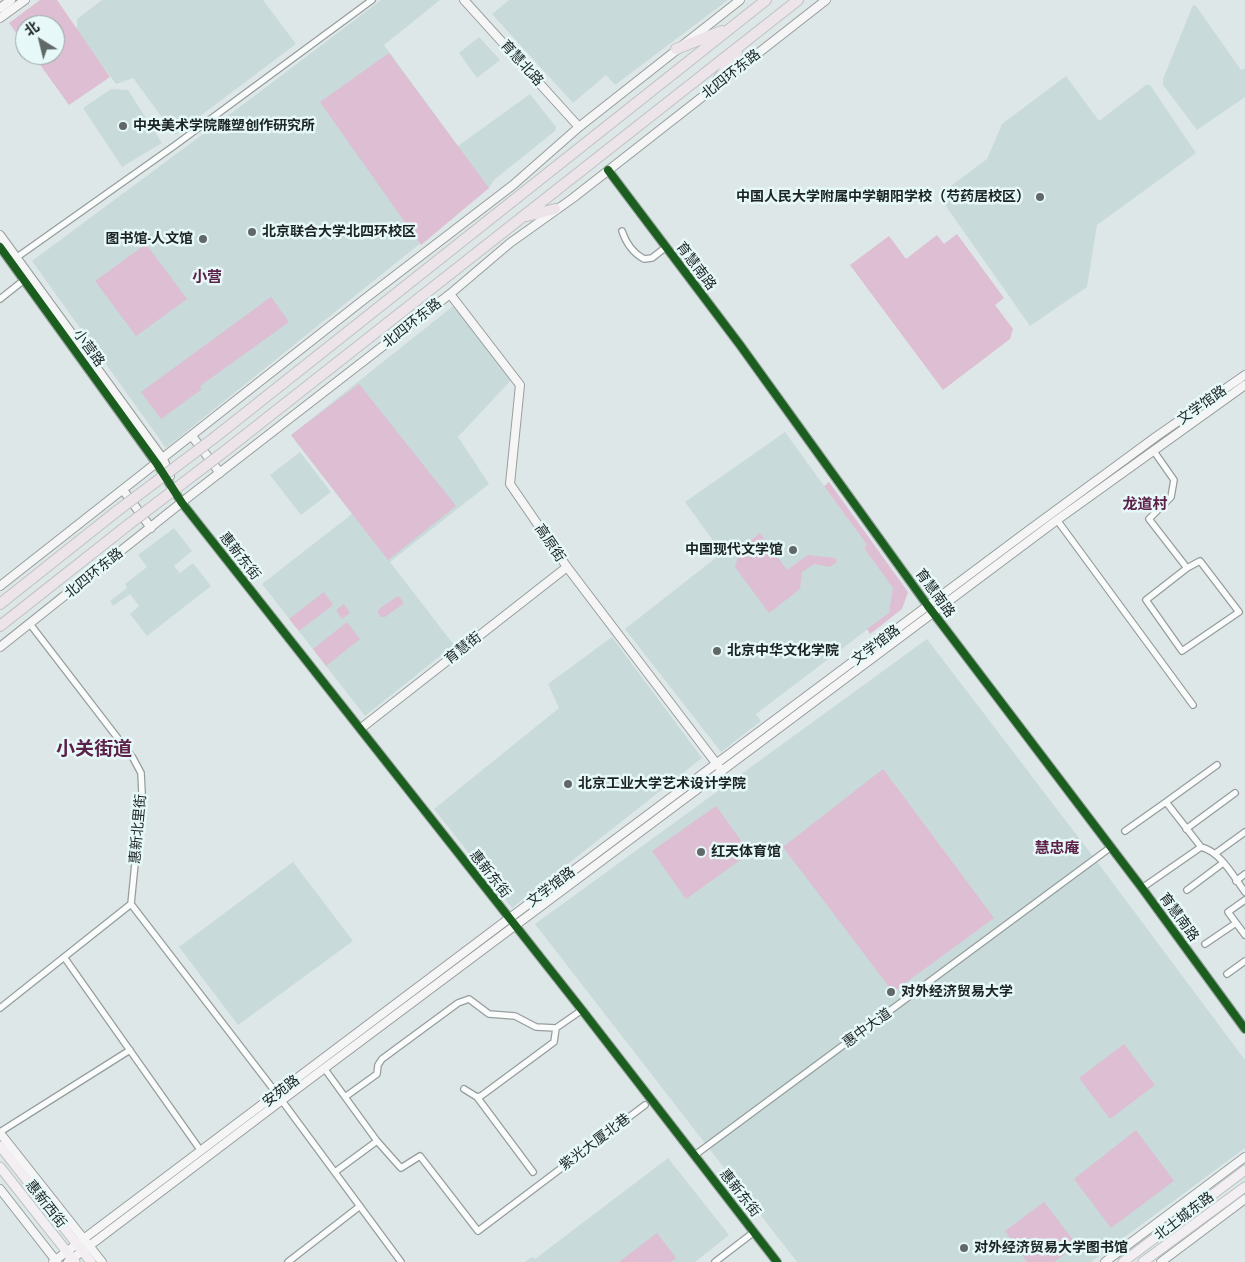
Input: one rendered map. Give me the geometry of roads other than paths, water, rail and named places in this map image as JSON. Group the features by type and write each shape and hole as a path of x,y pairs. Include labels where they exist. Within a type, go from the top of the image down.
{"highway":[{"path":"0,604 117,511 214,438 766,0"},
{"name":"北四环东路","path":"0,626 798,0"},
{"path":"676,49 732,27"},
{"path":"710,90 744,44"},
{"path":"523,216 555,209"}],"main road":[{"name":"惠新西街","path":"0,1146 83,1245 91,1262"},
{"name":"惠新西街","path":"0,1167 70,1258"},
{"name":"北土城东路","path":"1123,1262 1245,1170"},
{"name":"北土城东路","path":"1142,1262 1245,1187"}],"street":[{"path":"0,8 11,0"},
{"path":"0,18 25,0"},
{"path":"13,260 174,146 372,0"},
{"name":"育慧北路","path":"464,0 579,127"},
{"path":"0,586 512,185 579,127 740,0"},
{"name":"北四环东路","path":"0,648 182,502 450,294 510,243 608,170 826,0"},
{"name":"育慧南路","path":"608,170 740,345 931,609 1142,888 1245,1029"},
{"path":"622,231 628,244 644,259 652,258 666,247"},
{"name":"小营路","path":"0,236 24,280 160,461"},
{"name":"小营路","path":"0,247 25,270 160,461"},
{"path":"0,299 24,280 25,270"},
{"name":"高原街","path":"450,294 520,386 510,484 566,567 722,771"},
{"name":"文学馆路","path":"515,926 722,771 1149,442 1245,375"},
{"name":"文学馆路","path":"509,918 931,609 1245,385"},
{"path":"192,436 220,473"},
{"path":"1153,450 1174,480 1171,497 1149,519 1187,568"},
{"name":"惠新东街","path":"160,461 182,502 778,1262"},
{"path":"123,490 151,528"},
{"path":"1057,520 1193,705"},
{"path":"1200,562 1239,612 1182,652 1146,600 1187,568 1200,562"},
{"name":"育慧街","path":"360,729 566,567"},
{"name":"惠新北里街","path":"30,624 133,758 141,773 142,792 131,904"},
{"path":"1125,832 1217,765"},
{"path":"1186,829 1235,793"},
{"path":"1166,802 1200,847 1216,854 1245,892"},
{"path":"1216,854 1245,832"},
{"name":"惠中大道","path":"695,1155 1111,847"},
{"path":"1142,888 1200,847"},
{"path":"1187,890 1223,863"},
{"path":"1236,881 1245,874"},
{"path":"1245,900 1228,912 1245,935"},
{"path":"0,1008 131,904 280,1097 401,1262"},
{"name":"安苑路","path":"83,1245 280,1097 509,918"},
{"path":"1205,944 1236,922"},
{"name":"安苑路","path":"55,1261 70,1258 83,1245 201,1151 324,1068 515,926"},
{"path":"64,958 201,1151"},
{"path":"1227,974 1245,961"},
{"path":"345,1097 377,1074 378,1065 382,1059 458,1003 468,999 489,1014 515,1016 536,1027 556,1028 582,1010"},
{"path":"477,1097 554,1042 556,1028"},
{"path":"102,1262 83,1245 0,1132 130,1050"},
{"path":"324,1068 377,1141 335,1172"},
{"path":"464,1089 477,1097 533,1172"},
{"name":"紫光大厦北巷","path":"377,1141 401,1168 420,1156 478,1231 645,1105"},
{"path":"1105,1262 1245,1157"},
{"path":"0,1189 55,1261"},
{"path":"1161,1262 1245,1199"},
{"path":"288,1262 360,1206"},
{"path":"715,1262 754,1232"}],"place":[{"name":"中央美术学院雕塑创作研究所","path":"123,126"},
{"name":"中国人民大学附属中学朝阳学校（芍药居校区）","path":"1040,197"},
{"name":"北京联合大学北四环校区","path":"252,232"},
{"name":"图书馆-人文馆","path":"203,239"},
{"name":"中国现代文学馆","path":"793,550"},
{"name":"北京中华文化学院","path":"717,651"},
{"name":"北京工业大学艺术设计学院","path":"568,784"},
{"name":"红天体育馆","path":"701,852"},
{"name":"对外经济贸易大学","path":"891,992"},
{"name":"对外经济贸易大学图书馆","path":"964,1248"}],"district":[{"name":"小营","path":"207,277"},
{"name":"龙道村","path":"1145,504"},
{"name":"小关街道","path":"94,749"},
{"name":"慧忠庵","path":"1057,848"}]}
